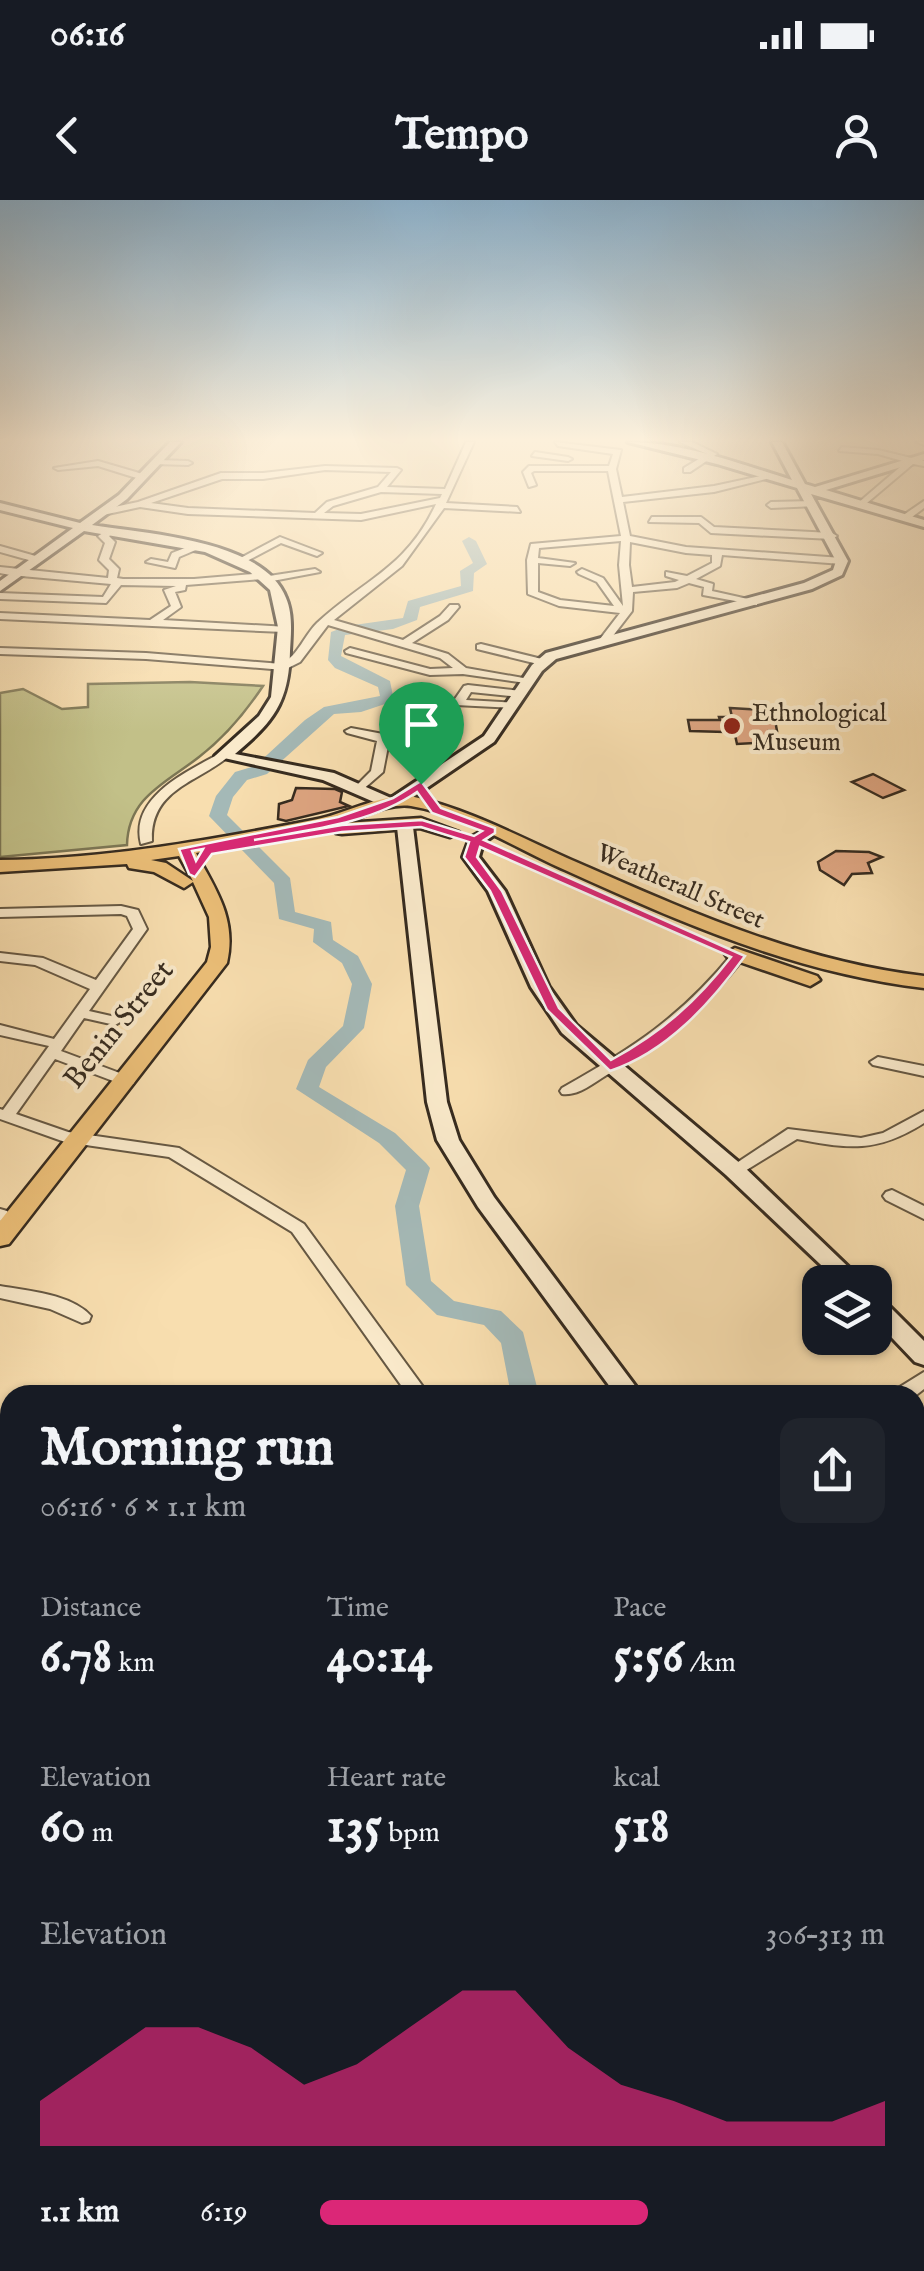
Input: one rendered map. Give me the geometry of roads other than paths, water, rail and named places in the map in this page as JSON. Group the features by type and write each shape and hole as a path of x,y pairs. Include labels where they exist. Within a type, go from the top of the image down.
{"main road":[{"path":"0,587 63,539"},
{"path":"145,539 195,548 238,562 268,580 281,600 284,667 273,711 223,756"},
{"path":"833,539 842,566 830,578 754,603 560,652 542,662 490,739 421,784 379,798 374,819 415,819 483,836 738,956 814,980 924,997"},
{"path":"223,756 278,767 379,798 415,819"},
{"path":"0,869 59,872 136,864 159,867 340,820 379,798 421,784"},
{"path":"421,784 424,799 415,819 437,1102 448,1140 486,1202 623,1385"},
{"path":"270,836 415,819"},
{"path":"483,836 470,857 496,891 554,1010 610,1067 734,1170 834,1265"},
{"name":"Weatherall Street","path":"483,836 784,954 845,970 924,982"},
{"path":"0,869 192,857"},
{"name":"Benin Street","path":"0,1238 120,1079 208,978 224,943 220,918 192,857"},
{"name":"Benin Street","path":"0,1216 73,1138"},
{"path":"892,1323 924,1356"}],"street":[{"path":"0,596 106,600 116,580 114,569 104,560 110,542 107,539"},
{"path":"250,539 259,550"},
{"path":"0,652 146,656 284,667 297,661 327,620 400,562 416,539"},
{"path":"616,539 537,544 532,560 533,594 559,603 624,611"},
{"path":"605,639 624,611 628,590 626,539"},
{"path":"629,539 660,546 842,561"},
{"path":"238,562 284,540 316,553"},
{"path":"152,562 172,566 175,555 195,548"},
{"path":"0,549 36,559"},
{"path":"628,590 670,586 687,580 717,564 718,552"},
{"path":"532,560 570,563"},
{"path":"0,570 86,583 268,580"},
{"path":"216,590 316,572"},
{"path":"582,572 600,580 606,593 624,611"},
{"path":"669,574 710,586 706,592 709,594 754,603"},
{"path":"151,624 176,606 169,590 182,588 180,581"},
{"path":"585,584 606,593"},
{"path":"404,644 454,607"},
{"path":"0,616 284,629"},
{"path":"327,620 453,660 463,671"},
{"path":"112,642 152,645 146,656"},
{"path":"481,647 542,662"},
{"path":"350,650 430,672 463,671 521,694"},
{"path":"430,672 415,704 458,703 521,694"},
{"path":"351,731 379,736 382,741 377,772 379,798"},
{"path":"146,841 143,826 150,810 178,784 223,756"},
{"path":"0,913 90,909 133,914 140,929 3,1115 73,1138 173,1152 298,1228 412,1385"},
{"path":"568,1091 646,1047 702,1003 738,956"},
{"path":"0,958 38,960 100,987"},
{"path":"80,1012 115,1021"},
{"path":"0,1030 55,1049 120,1079"},
{"path":"878,1062 924,1071"},
{"path":"734,1170 794,1133 824,1142 874,1143 924,1116"},
{"path":"892,1196 924,1213"},
{"path":"0,1292 54,1303 82,1316"}],"waterway":[{"path":"469,541 480,564 467,571 468,588 413,604 410,620 338,632 333,657 340,665 385,684 388,698 361,707 330,710 311,723 261,770 241,776 225,796 218,816 283,882 286,915 324,926 323,942 351,960 362,984 353,1028 316,1065 307,1089 387,1138 418,1168 407,1206 419,1285 446,1308 492,1318 514,1339 523,1385"}],"place":[{"name":"Ethnological Museum","path":"732,726"}]}
